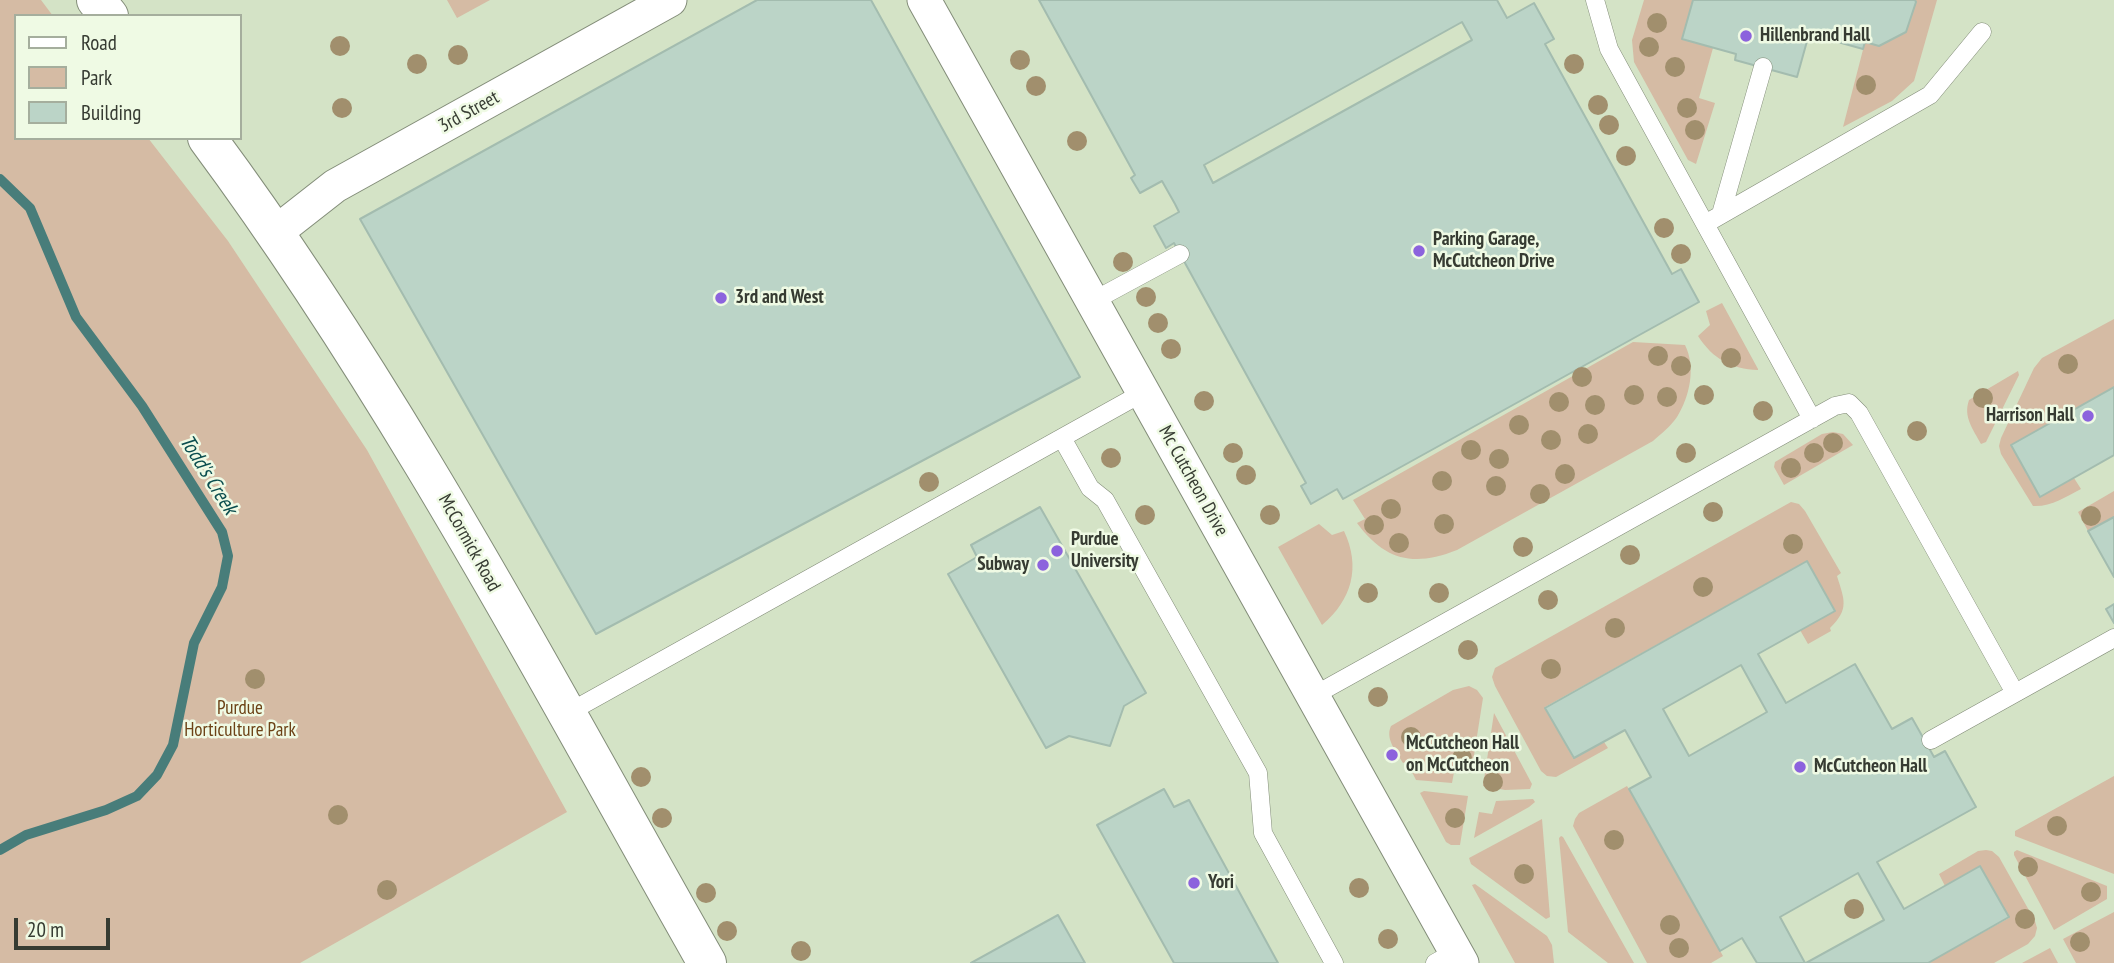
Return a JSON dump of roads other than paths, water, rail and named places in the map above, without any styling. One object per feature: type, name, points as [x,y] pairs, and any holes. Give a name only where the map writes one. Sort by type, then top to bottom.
[{"type":"street","points":[[96,0],[107,14]]},
{"type":"street","name":"3rd Street","points":[[275,233],[335,186],[670,0]]},
{"type":"street","name":"Mc Cutcheon Drive","points":[[924,0],[1313,696],[1451,959]]},
{"type":"street","name":"McCormick Road","points":[[208,140],[358,356],[425,465],[707,963]]},
{"type":"lane","points":[[1595,0],[1609,49],[1812,419]]},
{"type":"lane","points":[[1705,224],[1930,95],[1982,32]]},
{"type":"lane","points":[[1721,214],[1763,67]]},
{"type":"lane","points":[[1093,301],[1180,254]]},
{"type":"lane","points":[[566,714],[1144,392]]},
{"type":"lane","points":[[1313,696],[1812,419],[1849,403],[1858,413],[2015,692]]},
{"type":"lane","points":[[1062,438],[1090,488],[1105,500],[1258,774],[1262,833],[1334,963]]},
{"type":"lane","points":[[1931,740],[2114,638]]},
{"type":"waterway","name":"Todd's Creek","points":[[0,179],[30,208],[76,317],[142,406],[222,532],[228,556],[222,587],[194,643],[173,745],[157,775],[137,796],[106,810],[26,835],[0,850]]},
{"type":"place","name":"Hillenbrand Hall","points":[[1746,36]]},
{"type":"place","name":"Parking Garage, McCutcheon Drive","points":[[1419,251]]},
{"type":"place","name":"3rd and West","points":[[721,298]]},
{"type":"place","name":"Harrison Hall","points":[[2088,416]]},
{"type":"place","name":"Purdue University","points":[[1057,551]]},
{"type":"place","name":"Subway","points":[[1043,565]]},
{"type":"place","name":"McCutcheon Hall on McCutcheon","points":[[1392,755]]},
{"type":"place","name":"McCutcheon Hall","points":[[1800,767]]},
{"type":"place","name":"Yori","points":[[1194,883]]},
{"type":"park label","name":"Purdue Horticulture Park","points":[[240,720]]}]
